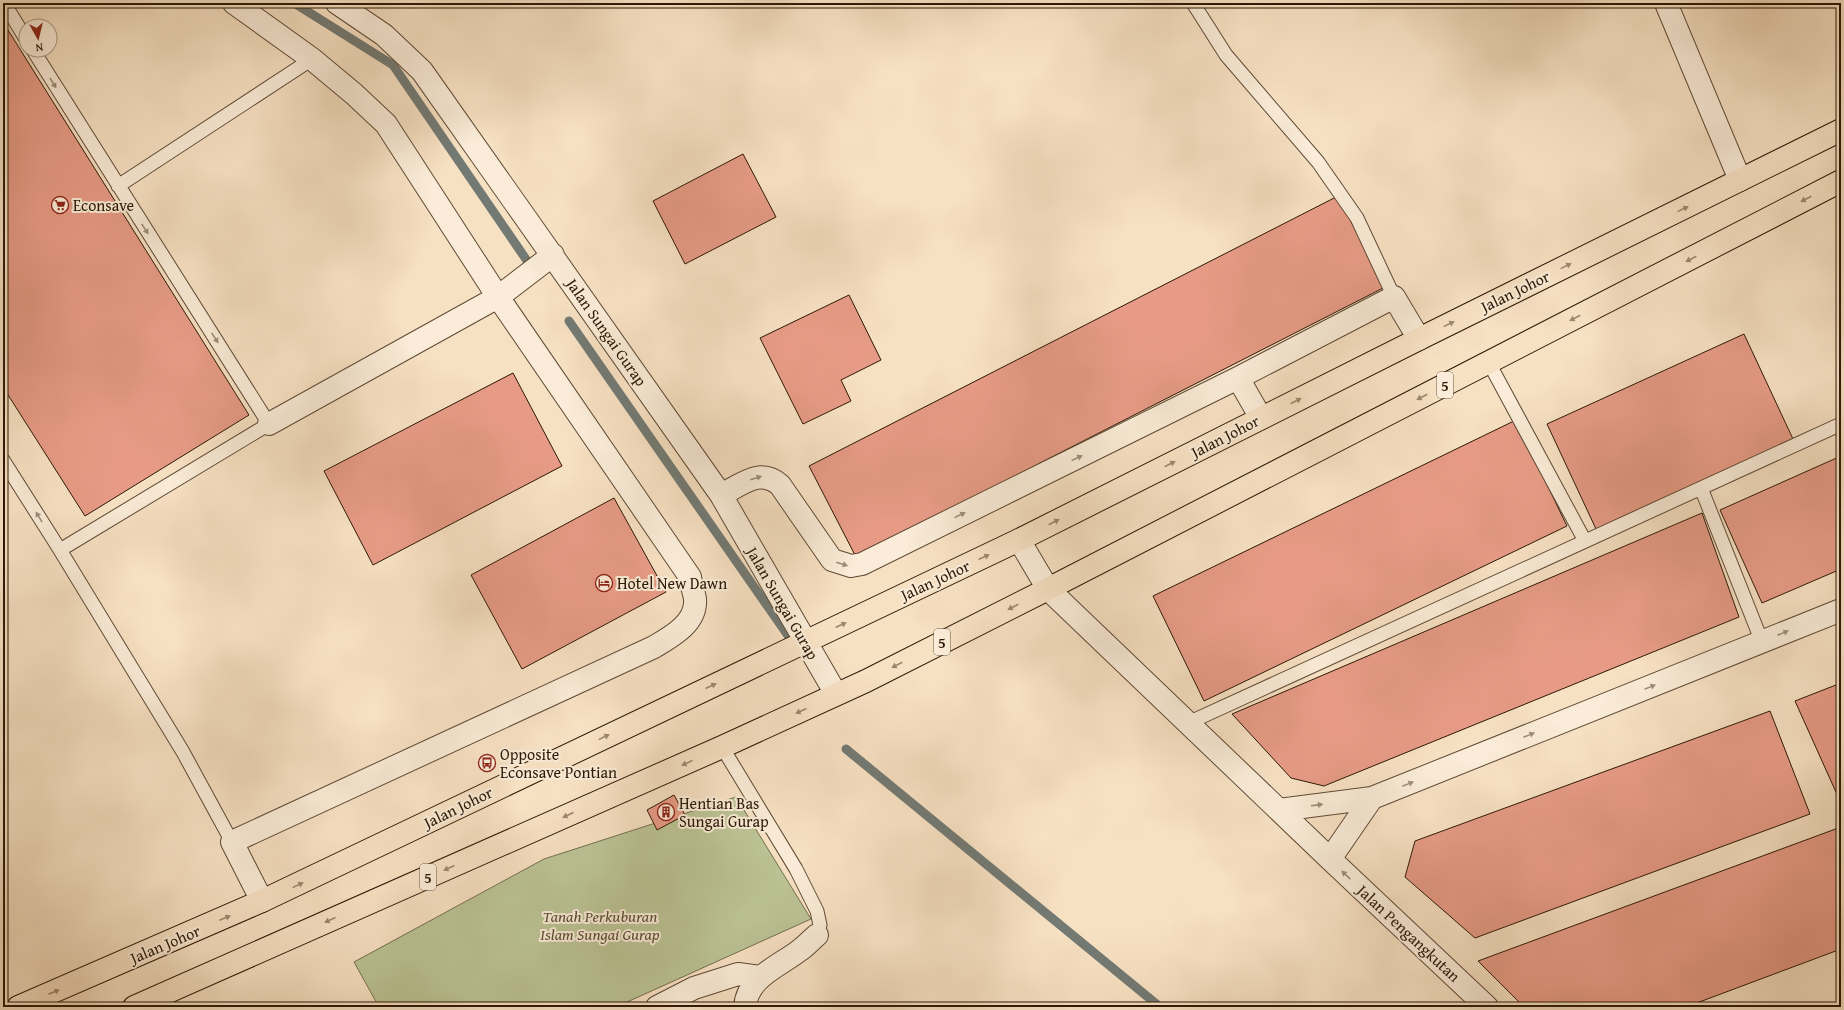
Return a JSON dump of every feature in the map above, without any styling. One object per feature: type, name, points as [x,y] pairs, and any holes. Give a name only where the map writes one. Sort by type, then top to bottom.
[{"type":"highway","name":"Jalan Johor","points":[[18,1007],[262,901],[1020,540],[1419,339],[1841,130]]},
{"type":"highway","name":"5","points":[[134,1007],[722,747],[836,694],[1048,589],[1841,181]]},
{"type":"street","points":[[234,3],[312,59],[354,94],[386,124],[498,297],[690,577],[695,600],[692,616],[676,634],[654,647],[232,842],[262,901]]},
{"type":"street","name":"Jalan Sungai Gurap","points":[[337,3],[384,35],[422,71],[721,495],[836,694]]},
{"type":"street","points":[[1666,3],[1740,180]]},
{"type":"street","points":[[269,424],[498,297],[553,255]]},
{"type":"street","points":[[721,495],[756,477],[764,476],[774,479],[780,485],[832,560],[851,566],[862,564],[1238,378],[1394,297],[1419,339]]},
{"type":"street","points":[[1238,378],[1261,418]]},
{"type":"street","name":"Jalan Pengangkutan","points":[[1020,540],[1048,589],[1487,1007]]},
{"type":"street","points":[[1279,810],[1372,798],[1841,610]]},
{"type":"street","points":[[1330,859],[1372,798]]},
{"type":"street","points":[[745,1007],[750,991],[760,977],[801,950],[817,935]]},
{"type":"street","points":[[657,1007],[694,988],[738,974],[760,977]]},
{"type":"lane","points":[[4,3],[18,26]]},
{"type":"lane","points":[[1193,3],[1226,55],[1318,162],[1357,218],[1394,297]]},
{"type":"lane","points":[[38,58],[269,424],[60,550]]},
{"type":"lane","points":[[118,186],[312,59]]},
{"type":"lane","points":[[1489,363],[1585,541]]},
{"type":"lane","points":[[1188,723],[1841,424]]},
{"type":"lane","points":[[3,460],[60,550],[183,752],[232,842]]},
{"type":"lane","points":[[1701,488],[1762,642]]},
{"type":"lane","points":[[722,747],[796,869],[818,911],[820,925],[817,935]]},
{"type":"green space","name":"Tanah Perkuburan Islam Sungai Gurap","points":[[736,797],[811,919],[616,1007],[379,1007],[354,962],[544,859]]},
{"type":"building","name":"Econsave","points":[[3,22],[18,46],[18,58],[26,58],[249,415],[85,516],[3,387]]},
{"type":"building","points":[[743,154],[776,217],[685,264],[653,201]]},
{"type":"building","points":[[1338,196],[1385,287],[856,557],[809,466]]},
{"type":"building","points":[[849,295],[881,360],[841,380],[851,401],[803,424],[760,338]]},
{"type":"building","points":[[1744,334],[1793,439],[1596,529],[1547,424]]},
{"type":"building","points":[[513,373],[562,466],[373,565],[324,471]]},
{"type":"building","points":[[1516,420],[1567,526],[1204,701],[1153,596]]},
{"type":"building","points":[[1841,456],[1841,569],[1762,603],[1720,510]]},
{"type":"building","points":[[614,498],[666,592],[522,669],[471,575]]},
{"type":"building","points":[[1702,513],[1739,617],[1324,786],[1291,778],[1232,714]]},
{"type":"building","points":[[1841,683],[1841,801],[1840,801],[1795,701]]},
{"type":"building","points":[[1770,711],[1810,814],[1475,938],[1405,877],[1415,841]]},
{"type":"building","name":"Hentian Bas Sungai Gurap","points":[[674,795],[685,815],[657,830],[647,810]]},
{"type":"building","points":[[1841,827],[1841,949],[1686,1007],[1524,1007],[1478,961]]},
{"type":"waterway","points":[[294,3],[393,65],[532,268]]},
{"type":"waterway","points":[[569,321],[789,637]]},
{"type":"waterway","points":[[846,749],[1160,1007]]},
{"type":"place","name":"Econsave","points":[[60,205]]},
{"type":"place","name":"Hotel New Dawn","points":[[604,583]]},
{"type":"place","name":"Opposite Econsave Pontian","points":[[487,763]]},
{"type":"place","name":"Hentian Bas Sungai Gurap","points":[[666,812]]}]
